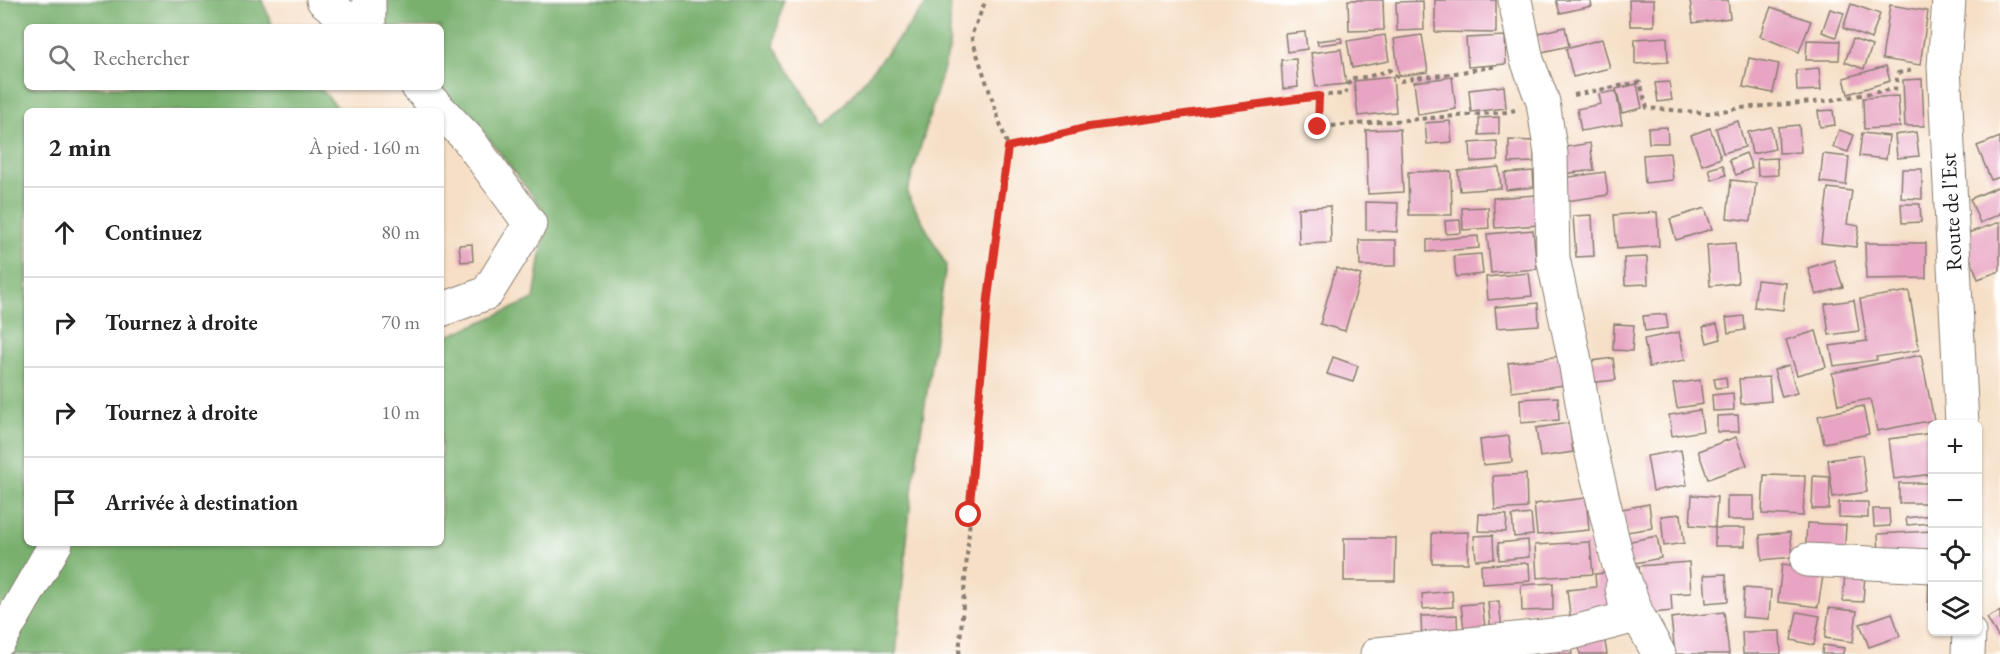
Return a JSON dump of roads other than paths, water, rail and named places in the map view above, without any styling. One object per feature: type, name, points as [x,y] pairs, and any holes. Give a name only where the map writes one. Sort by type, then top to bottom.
[{"type":"street","points":[[323,0],[353,24]]},
{"type":"street","points":[[369,0],[369,24]]},
{"type":"street","points":[[1377,654],[1571,633],[1628,618],[1618,562],[1580,400],[1575,361],[1553,258],[1551,154],[1543,102],[1527,60],[1515,0]]},
{"type":"street","name":"Route de l'Est","points":[[1949,0],[1944,66],[1962,420]]},
{"type":"street","points":[[421,90],[438,108]]},
{"type":"street","points":[[444,114],[468,139],[530,224],[487,292],[444,309]]},
{"type":"street","points":[[0,640],[54,546]]},
{"type":"street","points":[[1807,560],[1928,566]]},
{"type":"street","points":[[1618,562],[1637,614],[1659,654]]},
{"type":"street","points":[[1968,654],[1969,636]]}]
